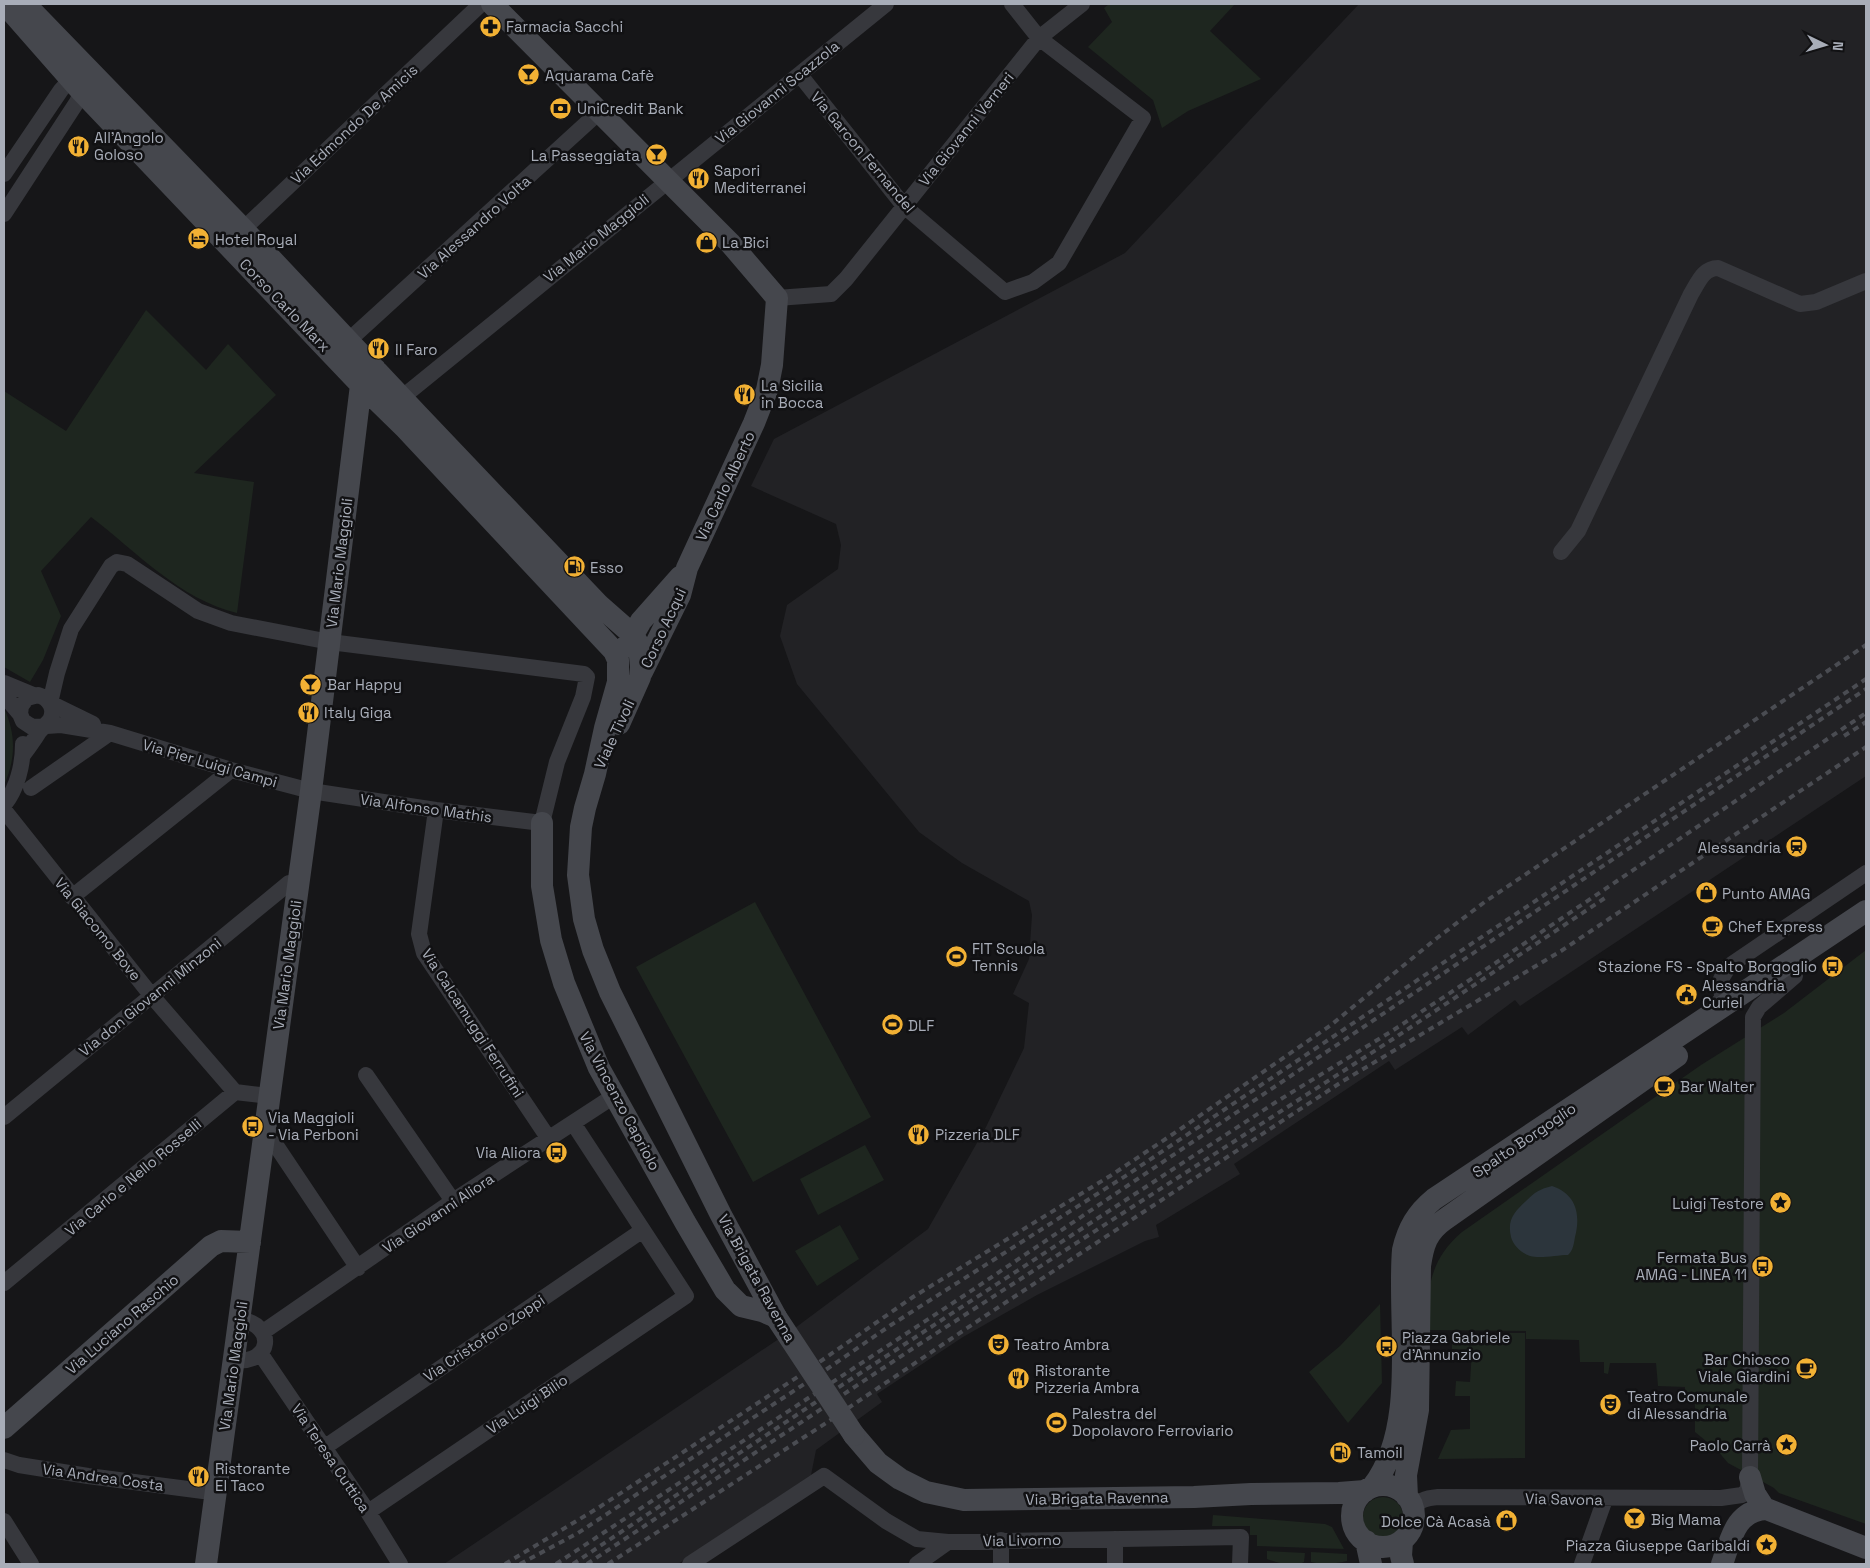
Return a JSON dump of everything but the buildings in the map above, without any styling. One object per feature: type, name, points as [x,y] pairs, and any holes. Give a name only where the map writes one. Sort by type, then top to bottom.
[{"type":"main road","name":"Corso Carlo Marx","points":[[7,4],[10,10],[76,86],[226,245],[368,377]]},
{"type":"main road","name":"Corso Carlo Marx","points":[[25,4],[91,70],[348,341],[368,377]]},
{"type":"main road","points":[[492,4],[730,243],[777,298]]},
{"type":"main road","name":"Via Carlo Alberto","points":[[687,568],[764,399],[772,365],[777,298]]},
{"type":"main road","name":"Viale Tivoli","points":[[368,377],[632,634]]},
{"type":"main road","name":"Via Mario Maggioli","points":[[206,1564],[330,642],[368,377]]},
{"type":"main road","name":"Viale Tivoli","points":[[394,404],[614,650],[618,660],[630,676],[595,774]]},
{"type":"main road","name":"Corso Acqui","points":[[630,676],[624,653],[632,634],[687,568]]},
{"type":"main road","name":"Corso Acqui","points":[[630,676],[680,595],[687,568]]},
{"type":"main road","name":"Corso Acqui","points":[[600,604],[614,614],[630,619],[641,617],[656,606]]},
{"type":"main road","name":"Via Brigata Ravenna","points":[[595,774],[585,808],[578,858],[581,905],[593,950],[610,992],[776,1318],[854,1435],[873,1457],[892,1474],[926,1492],[954,1498],[992,1500],[1194,1497],[1344,1493],[1369,1488]]},
{"type":"main road","name":"Via Vincenzo Capriolo","points":[[542,823],[542,886],[550,940],[555,959],[579,1021],[614,1096],[725,1290],[742,1306],[762,1311],[776,1318]]},
{"type":"main road","name":"Spalto Borgoglio","points":[[1369,1488],[1383,1472],[1398,1418],[1402,1378],[1403,1250],[1408,1231],[1418,1214],[1434,1199],[1866,911]]},
{"type":"main road","name":"Spalto Borgoglio","points":[[1410,1505],[1406,1476],[1418,1410],[1420,1266],[1424,1245],[1430,1232],[1444,1220],[1689,1048],[1866,928]]},
{"type":"main road","name":"Via Luciano Raschio","points":[[4,1428],[211,1246],[221,1242],[250,1242]]},
{"type":"main road","points":[[1750,1477],[1758,1500],[1766,1509],[1864,1546]]},
{"type":"main road","points":[[1360,1534],[1373,1545],[1387,1547],[1402,1541],[1410,1530],[1410,1505],[1397,1489],[1391,1487],[1369,1488],[1355,1503],[1353,1511],[1360,1534],[1371,1564]]},
{"type":"main road","name":"Via Brigata Ravenna","points":[[1194,1497],[1327,1508],[1343,1513],[1360,1534]]},
{"type":"main road","points":[[1722,1564],[1731,1540],[1743,1517],[1753,1511],[1766,1509]]},
{"type":"main road","points":[[1402,1541],[1403,1564]]},
{"type":"street","name":"Via Edmondo De Amicis","points":[[226,245],[482,4]]},
{"type":"street","name":"Via Giovanni Scazzola","points":[[667,180],[886,4]]},
{"type":"street","points":[[1012,4],[1039,38]]},
{"type":"street","name":"Via Giovanni Verneri","points":[[777,298],[831,294],[846,279],[1039,38],[1082,4]]},
{"type":"street","name":"Via Garcon Fernandel","points":[[800,75],[904,206],[1005,292],[1033,282],[1059,264],[1143,118],[1039,38]]},
{"type":"street","points":[[4,174],[61,90],[76,86],[91,70]]},
{"type":"street","points":[[4,214],[77,102],[76,86]]},
{"type":"street","name":"Via Alessandro Volta","points":[[348,341],[599,112]]},
{"type":"street","name":"Via Mario Maggioli","points":[[394,404],[667,180]]},
{"type":"street","points":[[1560,552],[1578,531],[1691,294],[1704,274],[1713,268],[1718,268],[1800,304],[1816,302],[1866,281]]},
{"type":"street","points":[[4,805],[16,783],[23,755],[20,706],[23,701],[40,698],[57,673],[71,628],[111,566],[117,562],[127,564],[198,611],[218,619],[330,642]]},
{"type":"street","name":"Via Vincenzo Capriolo","points":[[330,642],[586,674],[583,697],[557,762],[542,823]]},
{"type":"street","name":"Via Pier Luigi Campi","points":[[4,683],[40,698],[110,733]]},
{"type":"street","points":[[4,695],[21,718],[32,727],[44,726]]},
{"type":"street","points":[[23,755],[51,717],[52,710],[40,698]]},
{"type":"street","name":"Via Pier Luigi Campi","points":[[44,726],[66,725],[110,733],[230,770],[311,791]]},
{"type":"street","points":[[31,788],[110,733]]},
{"type":"street","points":[[72,897],[230,770]]},
{"type":"street","name":"Via Alfonso Mathis","points":[[311,791],[436,810],[542,823]]},
{"type":"street","name":"Via Giacomo Bove","points":[[4,810],[151,996],[235,1092]]},
{"type":"street","name":"Via Calcamuggi Ferrufini","points":[[436,810],[419,934],[424,953],[549,1139]]},
{"type":"street","points":[[1712,1014],[1722,997],[1721,979],[1730,966],[1860,872]]},
{"type":"street","name":"Via don Giovanni Minzoni","points":[[4,1117],[289,883],[298,885]]},
{"type":"street","points":[[1750,1477],[1753,1017],[1759,1007],[1795,976]]},
{"type":"street","points":[[366,1074],[453,1201]]},
{"type":"street","points":[[235,1092],[269,1096]]},
{"type":"street","name":"Via Carlo e Nello Rosselli","points":[[4,1284],[235,1092]]},
{"type":"street","name":"Via Giovanni Aliora","points":[[263,1332],[453,1201],[614,1096]]},
{"type":"street","points":[[573,1123],[643,1230]]},
{"type":"street","points":[[263,1142],[275,1144],[358,1268]]},
{"type":"street","name":"Via Luigi Bilio","points":[[368,1512],[686,1296],[643,1230]]},
{"type":"street","name":"Via Cristoforo Zoppi","points":[[325,1447],[643,1230]]},
{"type":"street","points":[[234,1360],[252,1360],[260,1353],[264,1344],[263,1332],[254,1322],[239,1319]]},
{"type":"street","name":"Via Teresa Cuttica","points":[[260,1353],[325,1447],[400,1564]]},
{"type":"street","name":"Via Andrea Costa","points":[[4,1460],[27,1466],[88,1476],[203,1491],[212,1486],[221,1455]]},
{"type":"street","name":"Via Livorno","points":[[690,1564],[824,1476],[886,1521],[917,1539],[948,1542],[1241,1538],[1240,1564]]},
{"type":"street","name":"Via Savona","points":[[1410,1505],[1416,1505],[1438,1497],[1721,1498],[1745,1494],[1749,1486],[1750,1477]]},
{"type":"street","points":[[1721,1498],[1732,1502],[1736,1510],[1736,1520],[1731,1540]]},
{"type":"street","points":[[1582,1564],[1605,1499]]},
{"type":"street","points":[[4,1521],[31,1564]]},
{"type":"street","points":[[1001,1540],[1001,1564]]},
{"type":"street","points":[[1115,1540],[1115,1564]]},
{"type":"street","points":[[917,1564],[948,1542]]},
{"type":"shaded area","points":[[1109,4],[1235,4],[1210,31],[1261,79],[1188,111],[1162,128],[1153,100],[1088,47],[1112,22],[1104,8]]},
{"type":"shaded area","points":[[1359,4],[1866,4],[1866,776],[1520,1006],[1515,1000],[1468,1035],[1462,1027],[1395,1070],[1389,1061],[1234,1164],[1240,1174],[1156,1225],[1159,1237],[1145,1241],[1037,1295],[963,1337],[886,1388],[877,1394],[882,1402],[816,1450],[811,1475],[678,1564],[444,1564],[795,1328],[928,1229],[986,1127],[1024,1048],[1029,1003],[1013,994],[1029,959],[1032,915],[1029,901],[962,863],[919,832],[797,684],[780,636],[787,605],[838,569],[841,545],[836,524],[751,486],[774,439],[1125,253]]},
{"type":"shaded area","points":[[146,310],[206,370],[228,344],[276,395],[194,473],[254,482],[237,613],[196,597],[177,585],[91,517],[41,571],[61,616],[43,660],[30,682],[4,667],[4,391],[66,431]]},
{"type":"shaded area","points":[[4,708],[11,727],[13,746],[11,766],[4,785]]},
{"type":"shaded area","points":[[755,902],[871,1117],[753,1182],[636,967]]},
{"type":"shaded area","points":[[1866,950],[1866,1524],[1779,1493],[1774,1488],[1728,1463],[1717,1450],[1695,1432],[1695,1396],[1685,1396],[1685,1387],[1658,1386],[1656,1363],[1610,1363],[1608,1374],[1604,1373],[1604,1362],[1580,1362],[1579,1340],[1526,1339],[1526,1331],[1425,1330],[1427,1301],[1432,1276],[1443,1253],[1462,1232],[1701,1065],[1784,1013]]},
{"type":"shaded area","points":[[865,1145],[884,1180],[818,1215],[800,1179]]},
{"type":"shaded area","points":[[1552,1186],[1567,1194],[1575,1206],[1577,1229],[1573,1247],[1568,1255],[1534,1257],[1527,1255],[1516,1246],[1511,1237],[1510,1226],[1512,1217],[1532,1195]]},
{"type":"shaded area","points":[[840,1225],[859,1259],[817,1286],[795,1251]]},
{"type":"shaded area","points":[[1380,1304],[1382,1383],[1348,1423],[1309,1372],[1340,1346]]},
{"type":"shaded area","points":[[1452,1333],[1525,1333],[1525,1458],[1438,1459],[1451,1430],[1470,1429],[1470,1396],[1455,1396],[1456,1381],[1470,1382],[1472,1350],[1452,1349]]},
{"type":"shaded area","points":[[1383,1497],[1397,1503],[1403,1517],[1397,1531],[1383,1537],[1369,1531],[1363,1517],[1369,1503]]},
{"type":"shaded area","points":[[1213,1515],[1325,1524],[1332,1527],[1344,1549],[1257,1546],[1257,1535],[1250,1535],[1250,1526],[1212,1526]]},
{"type":"shaded area","points":[[1267,1551],[1305,1553],[1304,1562],[1290,1565],[1276,1562],[1267,1559]]},
{"type":"shaded area","points":[[1311,1552],[1347,1554],[1347,1561],[1329,1564],[1311,1562]]},
{"type":"railway","points":[[505,1564],[598,1508],[808,1370],[913,1297],[1110,1176],[1182,1128],[1331,1025],[1437,938],[1486,901],[1866,645]]},
{"type":"railway","points":[[520,1564],[578,1533],[891,1325],[1127,1175],[1866,679]]},
{"type":"railway","points":[[556,1564],[968,1293],[1866,689]]},
{"type":"railway","points":[[573,1564],[813,1404],[1276,1102],[1392,1031],[1491,966],[1866,713]]},
{"type":"railway","points":[[1844,736],[1866,722]]},
{"type":"railway","points":[[608,1564],[826,1423],[985,1316],[1343,1081],[1561,951],[1866,747]]},
{"type":"railway","points":[[587,1564],[915,1347],[1393,1039],[1608,896]]},
{"type":"place","name":"Farmacia Sacchi","points":[[490,26]]},
{"type":"place","name":"Aquarama Cafè","points":[[529,75]]},
{"type":"place","name":"UniCredit Bank","points":[[561,108]]},
{"type":"place","name":"All'Angolo Goloso","points":[[78,146]]},
{"type":"place","name":"La Passeggiata","points":[[656,155]]},
{"type":"place","name":"Sapori Mediterranei","points":[[698,179]]},
{"type":"place","name":"Hotel Royal","points":[[199,239]]},
{"type":"place","name":"La Bici","points":[[706,242]]},
{"type":"place","name":"Il Faro","points":[[379,349]]},
{"type":"place","name":"La Sicilia in Bocca","points":[[745,394]]},
{"type":"place","name":"Esso","points":[[574,567]]},
{"type":"place","name":"Bar Happy","points":[[311,684]]},
{"type":"place","name":"Italy Giga","points":[[308,712]]},
{"type":"place","name":"Alessandria","points":[[1797,847]]},
{"type":"place","name":"Punto AMAG","points":[[1706,893]]},
{"type":"place","name":"Chef Express","points":[[1712,926]]},
{"type":"place","name":"FIT Scuola Tennis","points":[[956,957]]},
{"type":"place","name":"Stazione FS - Spalto Borgoglio","points":[[1833,966]]},
{"type":"place","name":"Alessandria Curiel","points":[[1686,994]]},
{"type":"place","name":"DLF","points":[[892,1025]]},
{"type":"place","name":"Bar Walter","points":[[1664,1086]]},
{"type":"place","name":"Via Maggioli - Via Perboni","points":[[252,1126]]},
{"type":"place","name":"Pizzeria DLF","points":[[919,1134]]},
{"type":"place","name":"Via Aliora","points":[[557,1152]]},
{"type":"place","name":"Luigi Testore","points":[[1780,1203]]},
{"type":"place","name":"Fermata Bus AMAG - LINEA 11","points":[[1763,1266]]},
{"type":"place","name":"Teatro Ambra","points":[[998,1344]]},
{"type":"place","name":"Piazza Gabriele d'Annunzio","points":[[1386,1346]]},
{"type":"place","name":"Bar Chiosco Viale Giardini","points":[[1806,1368]]},
{"type":"place","name":"Ristorante Pizzeria Ambra","points":[[1019,1379]]},
{"type":"place","name":"Teatro Comunale di Alessandria","points":[[1611,1405]]},
{"type":"place","name":"Palestra del Dopolavoro Ferroviario","points":[[1056,1422]]},
{"type":"place","name":"Paolo Carrà","points":[[1787,1445]]},
{"type":"place","name":"Tamoil","points":[[1341,1452]]},
{"type":"place","name":"Ristorante El Taco","points":[[199,1477]]},
{"type":"place","name":"Big Mama","points":[[1635,1519]]},
{"type":"place","name":"Dolce Cà Acasà","points":[[1507,1521]]},
{"type":"place","name":"Piazza Giuseppe Garibaldi","points":[[1766,1545]]}]
